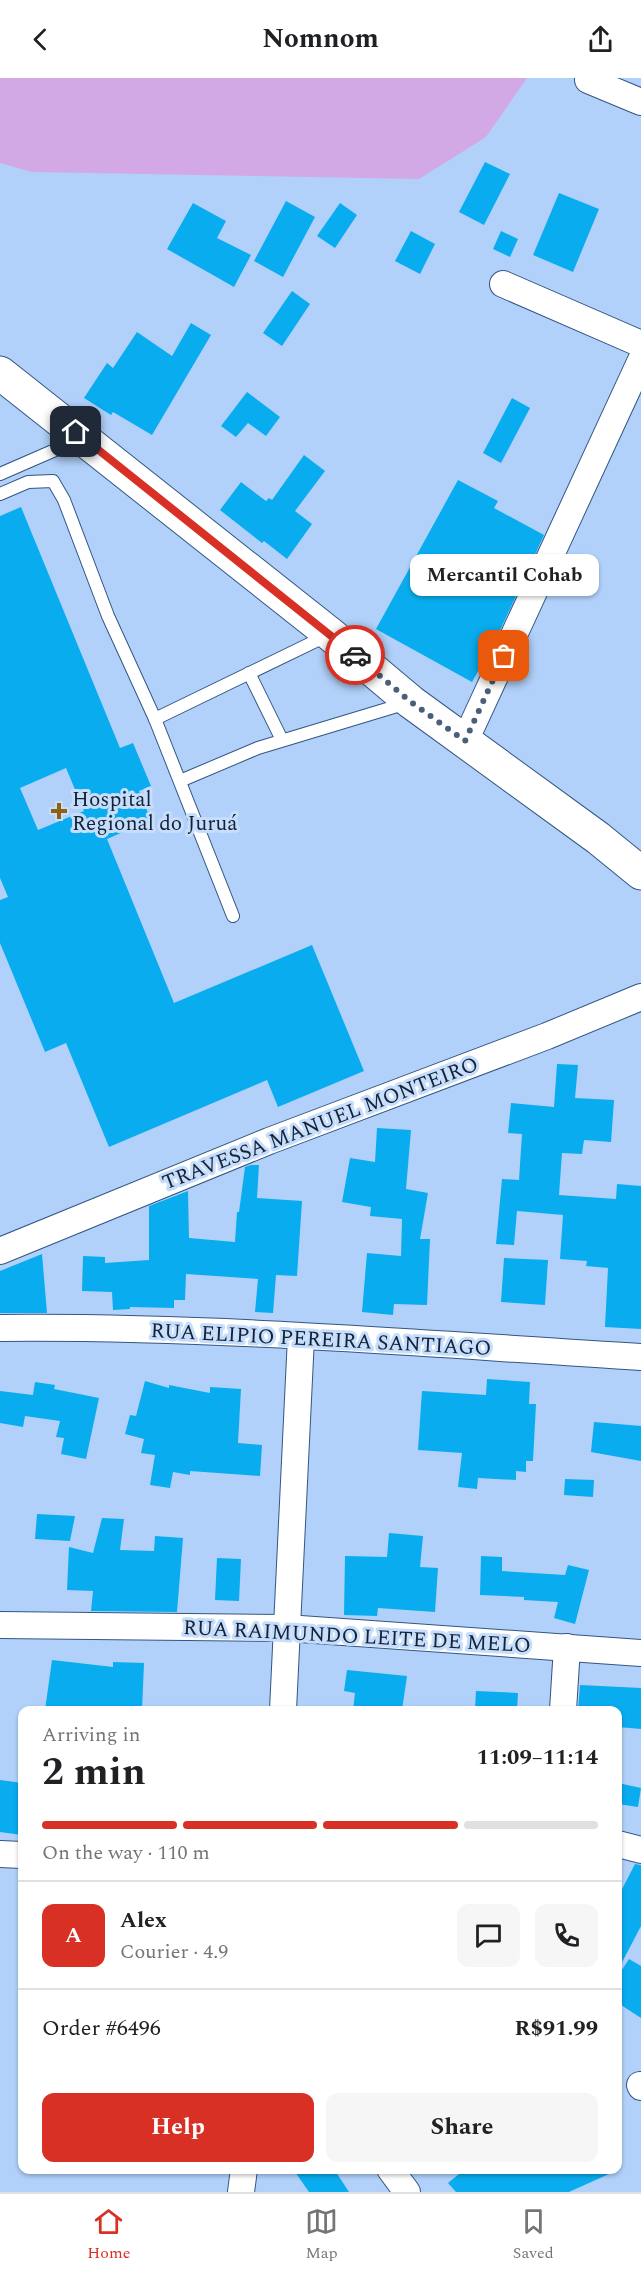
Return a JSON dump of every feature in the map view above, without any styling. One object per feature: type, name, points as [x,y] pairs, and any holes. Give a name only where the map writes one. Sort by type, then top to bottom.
[{"type":"main road","points":[[0,373],[330,634],[411,702],[598,838],[641,873]]},
{"type":"street","points":[[588,80],[641,102]]},
{"type":"street","points":[[503,284],[641,344]]},
{"type":"street","points":[[465,741],[641,360]]},
{"type":"street","name":"TRAVESSA MANUEL MONTEIRO","points":[[0,1251],[269,1141],[547,1036],[641,997]]},
{"type":"street","name":"RUA ELIPIO PEREIRA SANTIAGO","points":[[0,1328],[81,1327],[301,1337],[641,1358]]},
{"type":"street","points":[[283,1706],[301,1337]]},
{"type":"street","name":"RUA RAIMUNDO LEITE DE MELO","points":[[0,1625],[286,1628],[641,1653]]},
{"type":"street","points":[[563,1706],[567,1647]]},
{"type":"street","points":[[622,1845],[641,1850]]},
{"type":"street","points":[[0,1854],[18,1855]]},
{"type":"street","points":[[241,2192],[243,2174]]},
{"type":"street","points":[[394,2174],[407,2192]]},
{"type":"lane","points":[[0,474],[62,447],[94,447]]},
{"type":"lane","points":[[0,494],[28,482],[53,481],[64,500],[108,616],[155,719],[233,916]]},
{"type":"lane","points":[[155,719],[330,634]]},
{"type":"lane","points":[[249,673],[282,740]]},
{"type":"lane","points":[[180,781],[282,740],[411,702]]},
{"type":"shaded area","points":[[0,78],[527,78],[486,137],[419,179],[32,172],[0,163]]},
{"type":"building","points":[[485,162],[510,174],[484,225],[459,212]]},
{"type":"building","points":[[559,193],[599,209],[573,272],[533,255]]},
{"type":"building","points":[[286,201],[315,217],[283,277],[254,261]]},
{"type":"building","points":[[193,203],[226,221],[217,238],[251,255],[234,287],[167,249]]},
{"type":"building","points":[[340,203],[357,215],[335,248],[317,236]]},
{"type":"building","points":[[411,231],[435,244],[420,274],[395,261]]},
{"type":"building","points":[[501,231],[518,239],[510,257],[493,249]]},
{"type":"building","points":[[292,291],[310,304],[282,346],[263,333]]},
{"type":"building","points":[[191,323],[211,335],[152,435],[113,412],[111,415],[84,398],[107,363],[113,368],[137,332],[172,356]]},
{"type":"building","points":[[247,392],[280,417],[266,436],[248,423],[236,437],[221,426]]},
{"type":"building","points":[[512,398],[530,408],[501,463],[483,453]]},
{"type":"building","points":[[304,455],[325,471],[295,511],[312,524],[287,559],[264,541],[262,543],[220,510],[241,482],[266,501],[269,498],[272,500]]},
{"type":"building","points":[[458,480],[498,501],[494,508],[544,535],[497,637],[472,682],[376,629]]},
{"type":"building","points":[[21,507],[120,748],[133,743],[151,786],[139,791],[151,820],[107,839],[174,1003],[312,945],[364,1071],[278,1107],[267,1080],[109,1147],[66,1043],[45,1052],[0,943],[0,900],[8,897],[0,878],[0,516]],"holes":[[[66,768],[84,811],[38,830],[20,788]]]},
{"type":"building","points":[[557,1064],[578,1065],[575,1098],[614,1100],[611,1142],[584,1140],[582,1154],[562,1153],[559,1195],[616,1199],[617,1184],[641,1186],[641,1329],[605,1327],[608,1268],[586,1266],[587,1261],[560,1259],[563,1215],[517,1211],[514,1245],[496,1244],[502,1179],[519,1180],[522,1134],[508,1133],[511,1103],[554,1107]]},
{"type":"building","points":[[377,1128],[411,1130],[406,1189],[428,1193],[420,1239],[430,1239],[427,1305],[394,1304],[393,1315],[362,1312],[367,1253],[401,1256],[402,1219],[370,1216],[371,1207],[342,1202],[350,1158],[375,1162]]},
{"type":"building","points":[[259,1165],[257,1198],[302,1201],[297,1276],[276,1275],[273,1313],[255,1312],[258,1279],[186,1274],[185,1300],[174,1300],[174,1308],[130,1307],[130,1309],[113,1310],[112,1292],[82,1291],[83,1256],[105,1257],[105,1263],[149,1260],[149,1206],[188,1191],[189,1238],[235,1242],[237,1212],[239,1212],[245,1167]]},
{"type":"building","points":[[42,1254],[47,1313],[0,1313],[0,1271]]},
{"type":"building","points":[[504,1258],[548,1260],[545,1305],[501,1302]]},
{"type":"building","points":[[487,1379],[530,1382],[529,1404],[536,1404],[533,1461],[526,1461],[526,1472],[516,1471],[516,1480],[478,1478],[477,1489],[458,1487],[462,1453],[418,1450],[422,1391],[486,1395]]},
{"type":"building","points":[[145,1381],[169,1388],[169,1385],[210,1393],[210,1387],[241,1389],[238,1443],[262,1445],[260,1476],[190,1471],[190,1475],[173,1472],[170,1488],[150,1485],[155,1455],[141,1453],[144,1439],[125,1434],[130,1415],[136,1416]]},
{"type":"building","points":[[35,1382],[55,1385],[54,1389],[99,1398],[86,1459],[61,1454],[64,1438],[56,1437],[60,1421],[25,1416],[23,1427],[0,1423],[0,1391],[33,1395]]},
{"type":"building","points":[[594,1422],[641,1426],[641,1461],[591,1452]]},
{"type":"building","points":[[565,1479],[594,1480],[593,1497],[564,1495]]},
{"type":"building","points":[[37,1514],[75,1516],[70,1541],[35,1539]]},
{"type":"building","points":[[102,1518],[124,1519],[120,1550],[154,1551],[155,1536],[183,1538],[177,1612],[91,1611],[93,1591],[67,1590],[69,1547],[93,1553]]},
{"type":"building","points":[[389,1533],[423,1536],[420,1567],[438,1568],[435,1612],[378,1608],[377,1616],[344,1615],[345,1556],[387,1557]]},
{"type":"building","points":[[481,1556],[502,1557],[502,1571],[565,1575],[568,1565],[589,1570],[575,1624],[554,1618],[558,1602],[524,1600],[524,1597],[480,1595]]},
{"type":"building","points":[[217,1558],[241,1559],[239,1601],[215,1600]]},
{"type":"building","points":[[52,1660],[113,1667],[113,1662],[144,1663],[142,1706],[46,1706]]},
{"type":"building","points":[[347,1670],[407,1676],[403,1706],[353,1706],[355,1693],[344,1691]]},
{"type":"building","points":[[580,1685],[641,1688],[641,1729],[622,1727],[622,1706],[578,1706]]},
{"type":"building","points":[[476,1691],[518,1693],[517,1706],[475,1706]]},
{"type":"building","points":[[0,1780],[18,1782],[18,1834],[0,1832]]},
{"type":"building","points":[[622,1784],[641,1788],[638,1807],[622,1805]]},
{"type":"building","points":[[635,1864],[641,1865],[641,1926],[622,1962],[622,1889]]},
{"type":"building","points":[[629,1959],[641,1966],[641,2018],[622,2006],[622,1970]]},
{"type":"building","points":[[296,2174],[337,2174],[349,2192],[309,2192]]},
{"type":"building","points":[[459,2174],[609,2174],[569,2192],[456,2192],[448,2183]]},
{"type":"way so far","points":[[355,655],[411,702],[465,741],[504,656]]},
{"type":"place","name":"Mercantil Cohab","points":[[504,656]]},
{"type":"place","name":"Hospital Regional do Juruá","points":[[59,811]]},
{"type":"route","points":[[76,432],[355,655]]}]
